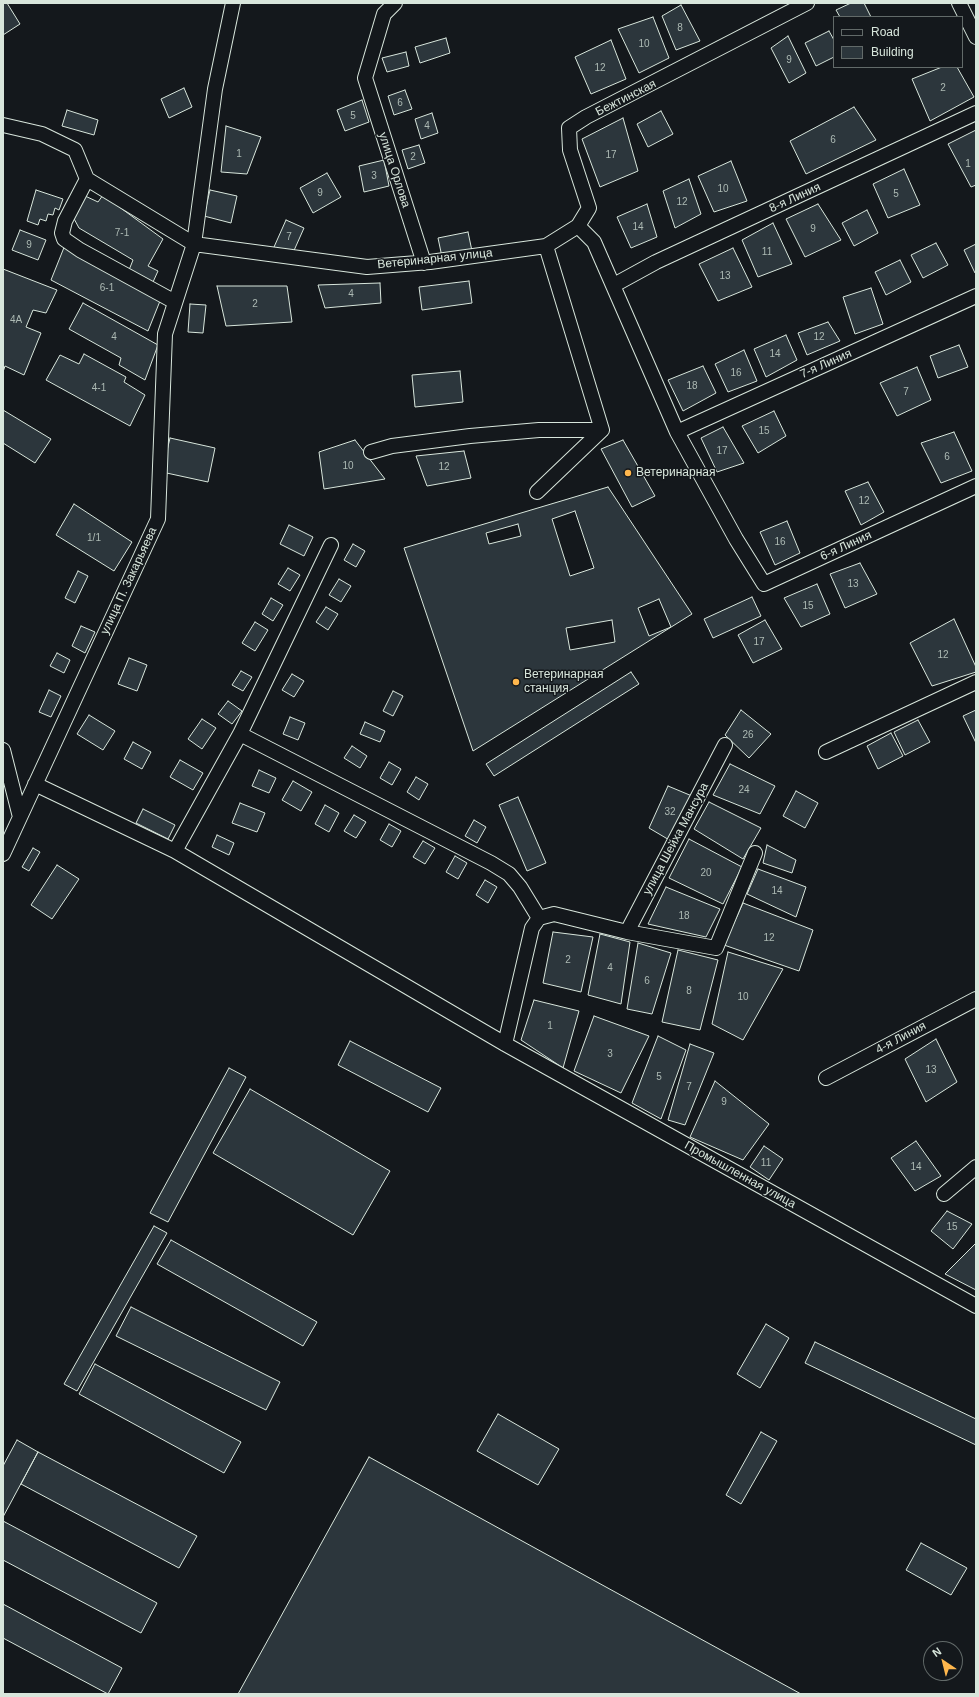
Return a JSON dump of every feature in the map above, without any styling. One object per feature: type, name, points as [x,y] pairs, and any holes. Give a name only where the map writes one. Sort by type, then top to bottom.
[{"type":"street","points":[[3,125],[42,134],[75,150],[87,179],[194,244],[215,89],[233,3]]},
{"type":"street","name":"улица Орлова","points":[[395,3],[384,14],[365,78],[424,263]]},
{"type":"street","name":"Бежтинская","points":[[546,246],[578,226],[588,208],[570,150],[569,128],[807,3]]},
{"type":"street","points":[[959,3],[976,37]]},
{"type":"street","name":"8-я Линия","points":[[614,285],[656,262],[976,113]]},
{"type":"street","points":[[87,179],[65,221],[62,233],[64,239],[80,250],[175,302]]},
{"type":"street","points":[[578,226],[594,242],[677,432]]},
{"type":"street","name":"Ветеринарная улица","points":[[194,244],[366,266],[424,263],[546,246]]},
{"type":"street","name":"улица П. Закарьяева","points":[[3,854],[158,519],[165,334],[194,244]]},
{"type":"street","points":[[546,246],[602,430]]},
{"type":"street","name":"7-я Линия","points":[[677,432],[976,296]]},
{"type":"street","points":[[371,452],[392,446],[470,436],[539,430],[602,430]]},
{"type":"street","points":[[537,492],[602,430]]},
{"type":"street","name":"6-я Линия","points":[[677,432],[736,539],[764,584],[976,486]]},
{"type":"street","points":[[175,851],[240,734],[330,545]]},
{"type":"street","points":[[826,752],[976,682]]},
{"type":"street","points":[[240,734],[491,863],[509,874],[520,887],[539,918]]},
{"type":"street","name":"улица Шейха Мансура","points":[[627,932],[725,745]]},
{"type":"street","points":[[3,750],[20,817]]},
{"type":"street","name":"Промышленная улица","points":[[35,784],[175,851],[505,1044],[976,1306]]},
{"type":"street","points":[[505,1044],[532,928],[539,918],[554,914],[627,932],[716,948],[755,853]]},
{"type":"street","name":"4-я Линия","points":[[826,1078],[976,999]]},
{"type":"street","points":[[944,1194],[976,1167]]},
{"type":"building","points":[[3,3],[7,3],[20,24],[3,35]]},
{"type":"building","points":[[851,3],[864,3],[870,16],[839,16],[836,10]]},
{"type":"building","points":[[681,5],[700,41],[676,50],[662,16]]},
{"type":"building","points":[[653,17],[669,58],[639,73],[618,29]]},
{"type":"building","points":[[829,31],[833,38],[833,58],[816,66],[805,43]]},
{"type":"building","points":[[788,36],[806,73],[789,83],[771,48]]},
{"type":"building","points":[[446,38],[450,53],[420,63],[415,47]]},
{"type":"building","points":[[611,40],[626,79],[591,94],[575,57]]},
{"type":"building","points":[[406,52],[409,66],[387,72],[382,58]]},
{"type":"building","points":[[940,68],[958,68],[974,97],[930,121],[912,79]]},
{"type":"building","points":[[184,88],[192,107],[169,118],[161,99]]},
{"type":"building","points":[[405,90],[412,109],[394,115],[388,96]]},
{"type":"building","points":[[362,100],[369,122],[345,131],[337,110]]},
{"type":"building","points":[[854,107],[876,140],[806,174],[790,141]]},
{"type":"building","points":[[67,110],[98,120],[94,135],[62,126]]},
{"type":"building","points":[[661,111],[673,134],[648,147],[637,124]]},
{"type":"building","points":[[432,113],[438,133],[421,139],[415,119]]},
{"type":"building","points":[[623,118],[638,171],[600,187],[582,139]]},
{"type":"building","points":[[226,126],[261,137],[247,174],[221,172]]},
{"type":"building","points":[[976,130],[976,185],[971,187],[948,144]]},
{"type":"building","points":[[419,145],[425,163],[408,169],[402,150]]},
{"type":"building","points":[[384,160],[389,186],[364,192],[359,166]]},
{"type":"building","points":[[731,161],[747,201],[714,212],[698,176]]},
{"type":"building","points":[[904,169],[920,205],[888,218],[873,184]]},
{"type":"building","points":[[327,173],[341,197],[313,213],[300,188]]},
{"type":"building","points":[[689,179],[701,214],[675,228],[663,191]]},
{"type":"building","points":[[36,190],[63,199],[59,210],[55,208],[53,215],[48,214],[46,221],[40,219],[38,225],[27,221]]},
{"type":"building","points":[[210,190],[237,196],[231,223],[204,216]]},
{"type":"building","points":[[83,195],[98,202],[103,195],[163,239],[148,266],[158,271],[153,282],[129,270],[133,260],[79,228],[72,215]]},
{"type":"building","points":[[647,204],[657,237],[631,248],[617,217]]},
{"type":"building","points":[[818,204],[841,240],[805,257],[786,219]]},
{"type":"building","points":[[867,210],[878,233],[854,246],[842,223]]},
{"type":"building","points":[[286,220],[304,228],[292,255],[274,247]]},
{"type":"building","points":[[773,223],[792,264],[758,277],[742,240]]},
{"type":"building","points":[[20,230],[46,240],[38,260],[12,250]]},
{"type":"building","points":[[468,232],[472,251],[442,257],[438,238]]},
{"type":"building","points":[[936,243],[948,265],[923,278],[911,255]]},
{"type":"building","points":[[976,244],[976,272],[975,273],[964,250]]},
{"type":"building","points":[[65,245],[162,296],[148,331],[51,280]]},
{"type":"building","points":[[733,248],[752,287],[718,301],[699,264]]},
{"type":"building","points":[[900,260],[911,282],[886,295],[875,272]]},
{"type":"building","points":[[3,269],[57,290],[46,313],[33,310],[26,327],[41,333],[24,375],[5,366],[3,372]]},
{"type":"building","points":[[469,281],[472,303],[422,310],[419,287]]},
{"type":"building","points":[[380,283],[381,303],[325,308],[318,285]]},
{"type":"building","points":[[217,286],[287,286],[292,322],[226,326]]},
{"type":"building","points":[[871,288],[883,324],[855,334],[843,297]]},
{"type":"building","points":[[83,303],[158,345],[145,380],[119,365],[121,358],[69,329]]},
{"type":"building","points":[[190,304],[206,305],[203,333],[188,332]]},
{"type":"building","points":[[828,322],[840,341],[807,355],[798,333]]},
{"type":"building","points":[[786,335],[797,360],[766,377],[754,349]]},
{"type":"building","points":[[959,345],[968,367],[938,378],[930,356]]},
{"type":"building","points":[[744,350],[757,381],[728,392],[715,364]]},
{"type":"building","points":[[84,354],[126,377],[124,382],[145,395],[130,426],[46,380],[60,355],[79,364]]},
{"type":"building","points":[[703,366],[716,393],[683,411],[668,380]]},
{"type":"building","points":[[917,367],[931,400],[897,416],[880,383]]},
{"type":"building","points":[[460,371],[463,402],[415,407],[412,375]]},
{"type":"building","points":[[3,410],[51,439],[35,463],[3,443]]},
{"type":"building","points":[[774,411],[786,436],[758,453],[742,426]]},
{"type":"building","points":[[723,427],[744,463],[717,472],[701,438]]},
{"type":"building","points":[[954,432],[972,471],[941,483],[921,443]]},
{"type":"building","points":[[170,438],[215,448],[208,482],[162,472]]},
{"type":"building","points":[[355,440],[385,479],[324,489],[319,452]]},
{"type":"building","name":"Ветеринарная","points":[[623,440],[655,496],[632,507],[601,449]]},
{"type":"building","points":[[464,451],[471,478],[427,486],[416,456]]},
{"type":"building","points":[[868,482],[884,512],[861,525],[845,491]]},
{"type":"building","name":"Ветеринарная станция","points":[[608,487],[692,614],[473,751],[404,548]]},
{"type":"building","points":[[74,504],[132,542],[114,571],[56,535]]},
{"type":"building","points":[[575,511],[594,568],[570,576],[552,519]]},
{"type":"building","points":[[787,521],[800,553],[775,565],[760,532]]},
{"type":"building","points":[[518,524],[521,536],[489,544],[486,533]]},
{"type":"building","points":[[289,525],[313,537],[304,556],[280,544]]},
{"type":"building","points":[[353,544],[365,551],[356,567],[344,560]]},
{"type":"building","points":[[860,563],[877,594],[845,608],[830,574]]},
{"type":"building","points":[[288,568],[300,575],[290,591],[278,584]]},
{"type":"building","points":[[78,571],[88,576],[75,603],[65,598]]},
{"type":"building","points":[[339,579],[351,586],[341,602],[329,595]]},
{"type":"building","points":[[817,584],[830,614],[801,627],[784,598]]},
{"type":"building","points":[[752,597],[761,616],[713,638],[704,619]]},
{"type":"building","points":[[271,598],[283,605],[273,621],[262,614]]},
{"type":"building","points":[[659,599],[671,627],[649,636],[638,608]]},
{"type":"building","points":[[326,607],[338,614],[328,630],[316,622]]},
{"type":"building","points":[[954,619],[976,667],[976,672],[932,686],[910,643]]},
{"type":"building","points":[[612,620],[615,642],[570,650],[566,628]]},
{"type":"building","points":[[765,620],[782,649],[753,663],[738,635]]},
{"type":"building","points":[[255,622],[268,630],[255,651],[242,643]]},
{"type":"building","points":[[81,626],[95,632],[85,653],[72,646]]},
{"type":"building","points":[[57,653],[70,660],[64,673],[50,666]]},
{"type":"building","points":[[129,658],[147,665],[137,691],[118,684]]},
{"type":"building","points":[[241,671],[252,677],[243,691],[232,685]]},
{"type":"building","points":[[631,672],[639,684],[494,776],[486,764]]},
{"type":"building","points":[[292,674],[304,681],[294,697],[282,690]]},
{"type":"building","points":[[49,690],[61,696],[51,717],[39,712]]},
{"type":"building","points":[[393,691],[403,696],[393,716],[383,711]]},
{"type":"building","points":[[228,701],[242,711],[232,724],[218,714]]},
{"type":"building","points":[[741,710],[771,734],[749,758],[725,735]]},
{"type":"building","points":[[976,710],[976,743],[963,716]]},
{"type":"building","points":[[89,715],[115,731],[103,750],[77,734]]},
{"type":"building","points":[[290,717],[305,723],[298,740],[283,734]]},
{"type":"building","points":[[202,719],[216,728],[202,749],[188,739]]},
{"type":"building","points":[[918,720],[930,742],[905,755],[894,732]]},
{"type":"building","points":[[365,722],[385,731],[380,742],[360,734]]},
{"type":"building","points":[[891,733],[903,756],[878,769],[867,746]]},
{"type":"building","points":[[133,742],[151,752],[142,769],[124,759]]},
{"type":"building","points":[[352,746],[367,756],[360,768],[344,758]]},
{"type":"building","points":[[180,760],[203,773],[193,790],[170,777]]},
{"type":"building","points":[[389,762],[401,769],[392,785],[380,778]]},
{"type":"building","points":[[730,764],[775,786],[760,814],[713,795]]},
{"type":"building","points":[[259,770],[276,778],[269,793],[252,786]]},
{"type":"building","points":[[416,777],[428,784],[419,800],[407,792]]},
{"type":"building","points":[[293,781],[312,792],[301,811],[282,800]]},
{"type":"building","points":[[668,786],[692,796],[671,841],[649,828]]},
{"type":"building","points":[[796,791],[818,803],[805,828],[783,816]]},
{"type":"building","points":[[518,797],[546,863],[527,871],[499,805]]},
{"type":"building","points":[[709,802],[761,828],[743,859],[694,829]]},
{"type":"building","points":[[240,803],[265,813],[257,832],[232,823]]},
{"type":"building","points":[[325,805],[339,813],[329,832],[315,824]]},
{"type":"building","points":[[143,809],[175,825],[168,839],[136,823]]},
{"type":"building","points":[[354,815],[366,822],[356,838],[344,831]]},
{"type":"building","points":[[474,820],[486,827],[477,843],[465,836]]},
{"type":"building","points":[[389,824],[401,831],[392,847],[380,840]]},
{"type":"building","points":[[217,835],[234,843],[229,855],[212,847]]},
{"type":"building","points":[[689,839],[742,867],[723,904],[669,878]]},
{"type":"building","points":[[423,841],[435,848],[425,864],[413,857]]},
{"type":"building","points":[[767,845],[796,860],[792,873],[763,863]]},
{"type":"building","points":[[33,848],[40,852],[29,871],[22,867]]},
{"type":"building","points":[[455,856],[467,863],[458,879],[446,872]]},
{"type":"building","points":[[57,865],[79,879],[52,919],[31,905]]},
{"type":"building","points":[[758,869],[806,887],[796,917],[747,894]]},
{"type":"building","points":[[485,880],[497,887],[488,903],[476,895]]},
{"type":"building","points":[[666,887],[720,909],[706,937],[648,924]]},
{"type":"building","points":[[743,903],[813,930],[799,971],[724,945]]},
{"type":"building","points":[[553,932],[593,937],[581,992],[543,983]]},
{"type":"building","points":[[600,934],[630,942],[621,1004],[588,995]]},
{"type":"building","points":[[638,943],[671,953],[652,1014],[627,1009]]},
{"type":"building","points":[[678,950],[718,960],[700,1030],[662,1022]]},
{"type":"building","points":[[728,952],[783,969],[743,1040],[712,1024]]},
{"type":"building","points":[[534,1000],[579,1011],[563,1068],[521,1040]]},
{"type":"building","points":[[594,1016],[649,1036],[621,1093],[574,1071]]},
{"type":"building","points":[[658,1036],[686,1050],[661,1119],[632,1103]]},
{"type":"building","points":[[936,1039],[957,1082],[926,1102],[905,1059]]},
{"type":"building","points":[[350,1041],[441,1088],[428,1112],[338,1065]]},
{"type":"building","points":[[690,1044],[714,1053],[685,1125],[668,1120]]},
{"type":"building","points":[[229,1068],[246,1077],[168,1222],[150,1213]]},
{"type":"building","points":[[715,1081],[769,1124],[743,1160],[690,1137]]},
{"type":"building","points":[[250,1089],[390,1171],[353,1235],[213,1153]]},
{"type":"building","points":[[916,1141],[941,1176],[915,1191],[891,1158]]},
{"type":"building","points":[[764,1146],[783,1159],[769,1180],[750,1167]]},
{"type":"building","points":[[947,1211],[972,1224],[953,1249],[931,1231]]},
{"type":"building","points":[[154,1226],[167,1233],[77,1391],[64,1384]]},
{"type":"building","points":[[171,1240],[317,1322],[303,1346],[157,1264]]},
{"type":"building","points":[[976,1243],[976,1290],[945,1274]]},
{"type":"building","points":[[131,1307],[280,1382],[266,1410],[116,1336]]},
{"type":"building","points":[[766,1324],[789,1338],[760,1388],[737,1374]]},
{"type":"building","points":[[815,1342],[976,1419],[976,1445],[805,1363]]},
{"type":"building","points":[[95,1364],[241,1442],[224,1473],[79,1394]]},
{"type":"building","points":[[498,1414],[559,1449],[538,1485],[477,1451]]},
{"type":"building","points":[[761,1432],[777,1441],[741,1504],[726,1495]]},
{"type":"building","points":[[17,1440],[38,1452],[3,1517],[3,1466]]},
{"type":"building","points":[[38,1452],[197,1536],[179,1568],[21,1484]]},
{"type":"building","points":[[369,1457],[801,1694],[238,1694]]},
{"type":"building","points":[[3,1521],[157,1603],[141,1633],[3,1560]]},
{"type":"building","points":[[921,1543],[967,1568],[951,1595],[906,1570]]},
{"type":"building","points":[[3,1604],[122,1668],[108,1694],[3,1638]]},
{"type":"place","name":"Ветеринарная","points":[[628,473]]},
{"type":"place","name":"Ветеринарная станция","points":[[516,682]]}]
